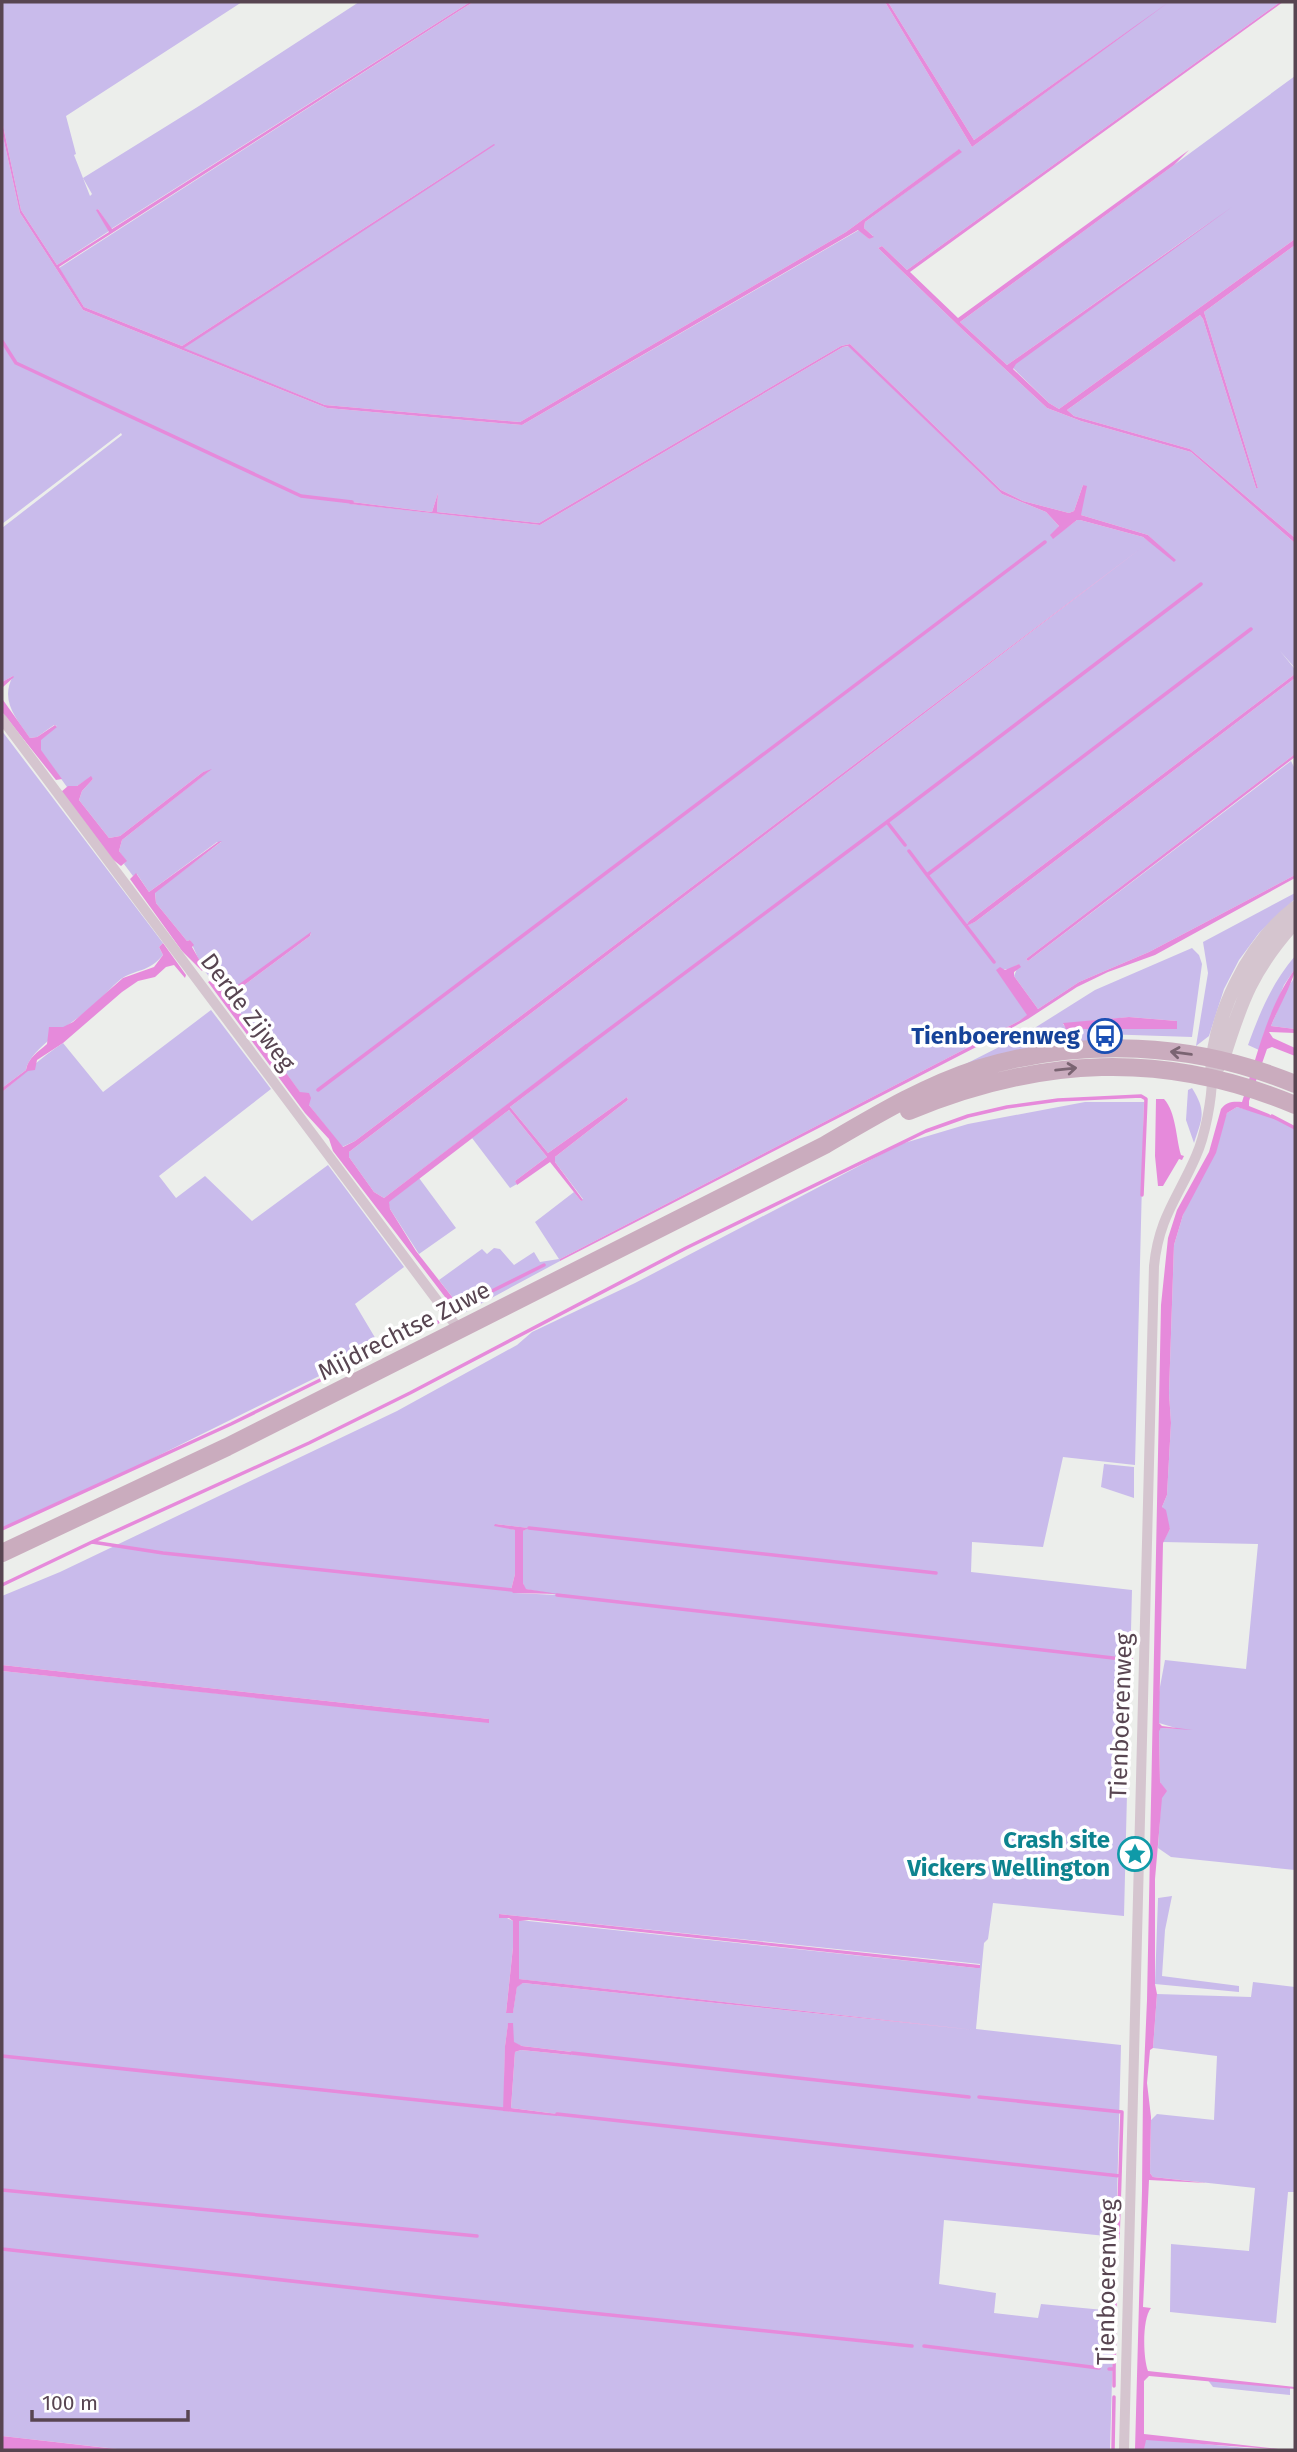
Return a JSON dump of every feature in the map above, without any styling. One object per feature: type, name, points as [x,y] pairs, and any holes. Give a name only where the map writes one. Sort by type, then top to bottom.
[{"type":"main road","name":"Mijdrechtse Zuwe","points":[[2,1553],[227,1447],[825,1145],[871,1118],[975,1070],[1021,1058],[1103,1047],[1149,1048],[1217,1058],[1295,1084]]},
{"type":"main road","name":"Mijdrechtse Zuwe","points":[[825,1145],[965,1090],[1024,1074],[1115,1066],[1174,1070],[1212,1077],[1295,1105]]},
{"type":"street","name":"Derde Zijweg","points":[[2,719],[460,1331]]},
{"type":"street","points":[[1212,1077],[1226,1010],[1254,951],[1280,920],[1295,908]]},
{"type":"street","points":[[1217,1058],[1253,978],[1275,944],[1295,922]]},
{"type":"street","name":"Tienboerenweg","points":[[1124,2450],[1154,1266],[1162,1224],[1197,1154],[1212,1093],[1212,1077]]},
{"type":"shaded area","points":[[2,2],[242,2],[66,116],[76,154],[74,155],[90,196],[92,194],[83,178],[359,2],[470,2],[111,229],[98,209],[109,231],[57,265],[21,210],[2,121]]},
{"type":"shaded area","points":[[473,2],[885,2],[972,147],[1134,27],[974,140],[888,2],[1280,2],[907,270],[882,246],[878,248],[1047,408],[1081,421],[1191,452],[1295,543],[1295,668],[1280,651],[1294,668],[1295,674],[967,925],[975,922],[1295,678],[1295,754],[1026,959],[1028,961],[1291,761],[1295,769],[1295,875],[1149,952],[1079,982],[1038,1009],[1014,976],[1019,964],[1010,969],[997,970],[1028,1015],[1019,1021],[560,1259],[460,1315],[455,1310],[460,1307],[439,1280],[482,1249],[487,1254],[494,1248],[500,1249],[514,1265],[534,1252],[540,1262],[559,1259],[535,1222],[574,1192],[581,1201],[583,1199],[555,1162],[555,1157],[628,1100],[627,1097],[548,1153],[510,1107],[587,1048],[586,1045],[384,1198],[374,1192],[349,1157],[349,1152],[1144,546],[355,1141],[342,1147],[271,1052],[274,1044],[264,1044],[233,1004],[231,995],[311,933],[235,988],[224,989],[203,969],[190,940],[187,941],[156,903],[155,892],[221,842],[217,842],[149,892],[137,874],[133,876],[124,864],[126,861],[119,851],[122,840],[209,771],[203,772],[120,836],[109,838],[79,800],[82,791],[93,779],[91,777],[77,786],[67,787],[41,751],[40,740],[57,726],[54,725],[37,737],[30,738],[9,701],[9,685],[13,676],[2,682],[2,528],[122,435],[121,433],[2,524],[2,132],[20,213],[83,310],[327,408],[522,425],[859,230],[869,239],[873,236],[864,228],[865,222],[961,152],[958,150],[846,232],[520,422],[325,405],[183,348],[494,144],[182,346],[84,307],[59,268]],"holes":[[[850,344],[1001,490],[1023,501],[1069,513],[1074,511],[1083,485],[1086,487],[1079,513],[1081,515],[1148,535],[1175,560],[1143,537],[1080,520],[1053,538],[1059,526],[1046,512],[1002,494],[849,346],[843,347],[540,525],[351,504],[432,512],[438,493],[437,512],[539,523],[841,346]]]},
{"type":"shaded area","points":[[473,2],[59,267],[84,307],[182,346],[494,144],[184,348],[325,405],[520,422],[846,232],[959,149],[962,152],[865,222],[864,228],[874,237],[869,239],[858,230],[522,425],[327,408],[83,310],[20,213],[2,132],[2,121],[21,210],[57,265],[109,232],[96,210],[98,209],[112,229]]},
{"type":"shaded area","points":[[885,2],[888,2],[974,140],[1169,2],[972,147]]},
{"type":"shaded area","points":[[1283,2],[910,272],[958,318],[1189,150],[1174,165],[960,322],[1007,365],[1232,207],[1016,364],[1013,369],[1059,409],[1295,239],[1295,245],[1204,312],[1258,488],[1200,315],[1067,410],[1074,416],[1190,449],[1295,538],[1295,543],[1191,452],[1081,421],[1047,408],[878,248],[882,246],[907,270]]},
{"type":"shaded area","points":[[1295,76],[1295,239],[1059,409],[1049,403],[1013,368],[1016,363],[1213,220],[1007,365],[960,322]]},
{"type":"shaded area","points":[[1295,245],[1295,538],[1190,449],[1074,416],[1067,410],[1200,315],[1258,488],[1204,312]]},
{"type":"shaded area","points":[[850,344],[1001,490],[1023,501],[1069,513],[1074,511],[1083,485],[1087,486],[1081,515],[1148,535],[1176,560],[1174,562],[1143,537],[1080,520],[1053,539],[1050,535],[1059,526],[1046,512],[1002,494],[848,346],[540,525],[349,504],[352,502],[432,512],[438,493],[437,512],[539,523],[841,346]]},
{"type":"shaded area","points":[[1144,546],[349,1152],[349,1157],[374,1192],[384,1198],[586,1044],[588,1048],[510,1107],[548,1153],[627,1097],[628,1100],[555,1157],[555,1162],[583,1200],[581,1201],[550,1162],[517,1185],[515,1181],[547,1157],[509,1110],[389,1202],[390,1209],[416,1251],[460,1307],[455,1310],[333,1151],[329,1139],[305,1113],[208,982],[215,978],[224,989],[235,987],[311,932],[310,936],[231,995],[233,1004],[264,1044],[274,1044],[271,1052],[300,1092],[309,1093],[309,1105],[343,1147],[355,1141]]},
{"type":"shaded area","points":[[1295,674],[1295,678],[975,922],[966,926],[969,921]]},
{"type":"shaded area","points":[[13,676],[3,687],[3,700],[30,738],[37,737],[55,725],[57,727],[41,740],[41,750],[62,779],[56,780],[2,712],[2,682]]},
{"type":"shaded area","points":[[2,731],[163,943],[159,947],[163,955],[148,968],[121,979],[93,1006],[44,1044],[35,1053],[26,1070],[2,1088]]},
{"type":"shaded area","points":[[1295,754],[1295,757],[1028,961],[1026,959]]},
{"type":"shaded area","points":[[212,769],[122,840],[119,851],[127,861],[121,866],[111,858],[61,792],[68,786],[77,786],[91,776],[93,779],[82,791],[79,800],[109,838],[120,836],[203,772]]},
{"type":"shaded area","points":[[222,841],[155,893],[156,903],[187,941],[190,940],[194,945],[192,947],[204,968],[202,971],[182,951],[130,879],[136,873],[149,892]]},
{"type":"shaded area","points":[[1295,875],[1295,878],[1155,955],[1108,972],[1077,987],[986,1042],[560,1261],[1019,1021],[1027,1015],[996,970],[1000,967],[1005,970],[1019,964],[1021,967],[1014,972],[1014,976],[1038,1009],[1079,982],[1149,952]]},
{"type":"shaded area","points":[[1295,893],[1295,899],[1259,933],[1239,960],[1224,989],[1209,1036],[1196,1046],[1208,973],[1203,942]]},
{"type":"shaded area","points":[[163,943],[186,975],[185,978],[174,965],[166,967],[155,977],[138,981],[63,1043],[37,1060],[35,1070],[28,1071],[2,1092],[2,1088],[26,1070],[31,1059],[47,1044],[49,1027],[63,1027],[73,1022],[123,978],[154,967],[163,955],[159,947]]},
{"type":"shaded area","points":[[1192,948],[1199,955],[1202,964],[1192,1037],[1102,1034],[1101,1037],[922,1086],[1025,1034],[1095,990]],"holes":[[[1129,1017],[1177,1021],[1176,1029],[1067,1029],[1063,1024]]]},
{"type":"shaded area","points":[[1295,956],[1295,969],[1284,985],[1259,1050],[1248,1045],[1273,987]]},
{"type":"shaded area","points":[[1295,969],[1271,1026],[1295,1029],[1295,1033],[1269,1032],[1273,1038],[1295,1048],[1295,1056],[1272,1047],[1267,1049],[1249,1101],[1249,1106],[1277,1120],[1237,1107],[1227,1113],[1216,1153],[1183,1215],[1174,1245],[1169,1393],[1171,1423],[1167,1495],[1162,1507],[1166,1510],[1170,1529],[1163,1543],[1159,1723],[1162,1726],[1193,1730],[1161,1728],[1159,1731],[1160,1782],[1167,1791],[1162,1798],[1155,1879],[1157,1994],[1147,2083],[1151,2117],[1150,2173],[1153,2177],[1207,2183],[1149,2180],[1143,2307],[1151,2308],[1144,2339],[1148,2371],[1295,2389],[1149,2376],[1144,2381],[1144,2434],[1287,2450],[1146,2440],[1144,2450],[1135,2450],[1161,1305],[1168,1238],[1177,1210],[1209,1152],[1221,1109],[1230,1102],[1242,1102],[1270,1016]]},
{"type":"shaded area","points":[[1295,977],[1295,1029],[1271,1026],[1286,990]]},
{"type":"shaded area","points":[[211,1010],[271,1089],[159,1176],[176,1198],[205,1176],[252,1221],[328,1165],[404,1267],[355,1304],[380,1346],[85,1492],[2,1529],[2,1092],[63,1043],[103,1092]]},
{"type":"shaded area","points":[[1129,1017],[1177,1021],[1177,1029],[1066,1029],[1063,1023]]},
{"type":"shaded area","points":[[1192,1088],[1200,1103],[1202,1115],[1194,1143],[1186,1120],[1188,1090]]},
{"type":"shaded area","points":[[1156,1099],[1164,1099],[1168,1104],[1181,1155],[1184,1156],[1182,1160],[1179,1159],[1163,1186],[1158,1186],[1155,1156]]},
{"type":"shaded area","points":[[1085,1102],[1144,1102],[1135,1465],[1063,1457],[1043,1547],[972,1542],[971,1572],[1132,1590],[1124,1916],[993,1903],[988,1939],[984,1943],[976,2029],[1121,2045],[1116,2237],[944,2220],[939,2284],[996,2293],[994,2313],[1038,2318],[1041,2304],[1114,2311],[1110,2450],[126,2450],[2,2436],[2,1671],[489,1722],[489,1719],[2,1665],[2,1596],[60,1572],[397,1411],[517,1345],[532,1332],[635,1283],[901,1144],[968,1124]],"holes":[[[495,1524],[528,1528],[523,1531],[525,1589],[558,1595],[514,1593],[511,1590],[515,1574],[515,1530]],[[499,1914],[980,1964],[980,1968],[976,1968],[519,1920],[518,1979],[975,2030],[523,1983],[517,1986],[513,2012],[506,2013],[513,1921]],[[508,2024],[514,2043],[572,2052],[571,2055],[521,2050],[515,2052],[511,2108],[557,2114],[504,2111]]]},
{"type":"shaded area","points":[[1237,1107],[1270,1116],[1295,1128],[1295,1870],[1171,1857],[1158,1848],[1162,1786],[1159,1730],[1179,1729],[1159,1723],[1159,1692],[1165,1660],[1246,1669],[1258,1544],[1163,1542],[1170,1529],[1162,1507],[1167,1495],[1171,1423],[1169,1393],[1174,1245],[1183,1215],[1227,1113]]},
{"type":"shaded area","points":[[509,1110],[547,1157],[515,1181],[517,1184],[510,1188],[472,1138]]},
{"type":"shaded area","points":[[419,1178],[456,1228],[419,1254],[388,1202]]},
{"type":"shaded area","points":[[1104,1464],[1134,1467],[1134,1498],[1101,1487]]},
{"type":"shaded area","points":[[494,1526],[529,1528],[523,1531],[523,1583],[526,1589],[559,1594],[513,1593],[515,1530]]},
{"type":"shaded area","points":[[2,1665],[489,1719],[489,1723],[2,1671]]},
{"type":"shaded area","points":[[1172,1896],[1165,1930],[1162,1976],[1239,1986],[1239,1992],[1155,1984],[1158,1898]]},
{"type":"shaded area","points":[[499,1914],[980,1965],[980,1968],[976,1968],[519,1921],[519,1979],[975,2030],[523,1983],[517,1987],[513,2013],[506,2013],[513,1921],[499,1918]]},
{"type":"shaded area","points":[[1253,1982],[1295,1987],[1295,2192],[1288,2192],[1276,2323],[1170,2312],[1171,2244],[1249,2251],[1255,2188],[1153,2177],[1150,2173],[1151,2120],[1157,2114],[1214,2120],[1217,2056],[1153,2048],[1157,1994],[1251,1997]]},
{"type":"shaded area","points":[[508,2023],[513,2023],[514,2042],[522,2046],[572,2052],[571,2055],[521,2050],[515,2052],[511,2108],[557,2116],[503,2111]]},
{"type":"shaded area","points":[[1207,2379],[1290,2388],[1290,2395],[1213,2387]]},
{"type":"shaded area","points":[[2,2436],[116,2449],[126,2450],[2,2450]]},
{"type":"shaded area","points":[[1145,2440],[1269,2450],[1144,2450]]},
{"type":"waterway","points":[[2,341],[16,363],[301,496],[352,502]]},
{"type":"waterway","points":[[318,1090],[1045,542]]},
{"type":"waterway","points":[[905,845],[887,822],[1201,584]]},
{"type":"waterway","points":[[909,851],[927,875],[1251,629]]},
{"type":"waterway","points":[[587,1046],[887,822]]},
{"type":"waterway","points":[[927,875],[994,962]]},
{"type":"waterway","points":[[512,1590],[163,1553],[92,1542],[309,1443],[686,1248],[926,1131],[968,1116],[1058,1100],[1141,1096],[1146,1099],[1142,1195]]},
{"type":"waterway","points":[[1272,1116],[1295,1128]]},
{"type":"waterway","points":[[460,1307],[544,1265]]},
{"type":"waterway","points":[[2,1529],[231,1424],[438,1322]]},
{"type":"waterway","points":[[529,1528],[936,1573]]},
{"type":"waterway","points":[[2,1585],[92,1542]]},
{"type":"waterway","points":[[557,1595],[1131,1660],[1132,1632]]},
{"type":"waterway","points":[[572,2053],[969,2097]]},
{"type":"waterway","points":[[2,2056],[503,2109]]},
{"type":"waterway","points":[[979,2097],[1122,2112],[1120,2176]]},
{"type":"waterway","points":[[557,2114],[1120,2176],[1118,2238]]},
{"type":"waterway","points":[[2,2190],[477,2236]]},
{"type":"waterway","points":[[2,2249],[912,2346]]},
{"type":"waterway","points":[[1115,2296],[1115,2317]]},
{"type":"waterway","points":[[1114,2369],[1115,2328]]},
{"type":"waterway","points":[[924,2346],[1099,2368]]},
{"type":"waterway","points":[[1109,2369],[1114,2369],[1114,2386]]},
{"type":"waterway","points":[[1113,2450],[1114,2397]]},
{"type":"place","name":"Tienboerenweg","points":[[1105,1036]]},
{"type":"place","name":"Crash site Vickers Wellington","points":[[1135,1854]]}]
